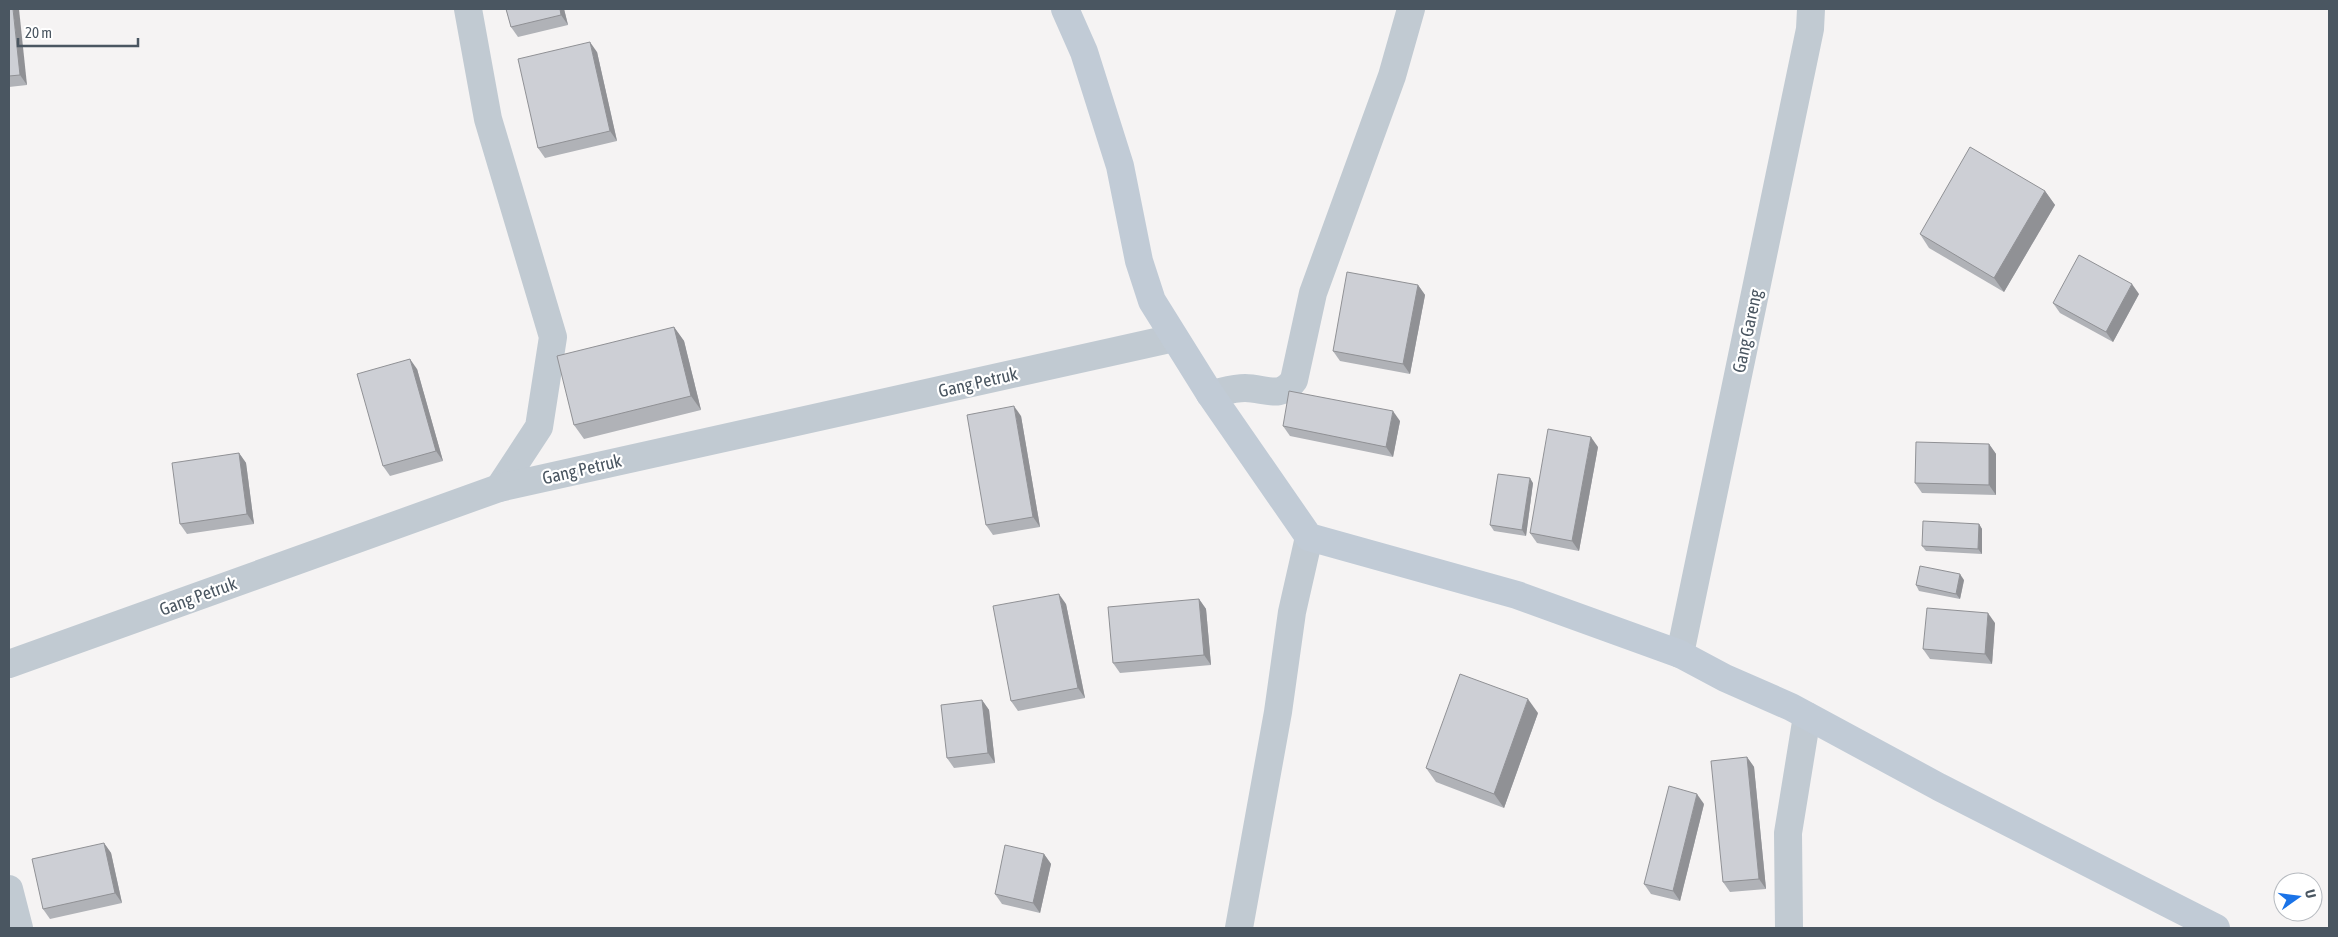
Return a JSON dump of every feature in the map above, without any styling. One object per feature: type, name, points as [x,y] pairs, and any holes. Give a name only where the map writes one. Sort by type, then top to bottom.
[{"type":"street","points":[[468,9],[488,119],[553,337],[539,427],[499,488]]},
{"type":"street","points":[[1065,9],[1084,52],[1120,166],[1139,261],[1152,301],[1210,394],[1309,537],[1517,595],[1680,654],[1724,678],[1807,716],[1939,787],[2216,928]]},
{"type":"street","points":[[1210,394],[1243,388],[1279,392],[1288,389],[1294,380],[1313,293],[1392,76],[1411,9]]},
{"type":"street","name":"Gang Gareng","points":[[1680,654],[1808,39],[1811,9]]},
{"type":"street","name":"Gang Petruk","points":[[9,664],[499,488],[1174,338]]},
{"type":"street","points":[[1240,928],[1278,712],[1292,612],[1309,537]]},
{"type":"street","points":[[1789,928],[1788,833],[1807,716]]},
{"type":"street","points":[[9,889],[19,928]]},
{"type":"building","points":[[9,9],[13,9],[20,75],[9,76]]},
{"type":"building","points":[[506,9],[560,9],[561,15],[511,27]]},
{"type":"building","points":[[590,42],[610,131],[538,148],[518,59]]},
{"type":"building","points":[[1970,147],[2045,191],[1994,278],[1920,234]]},
{"type":"building","points":[[2079,255],[2132,284],[2106,332],[2053,303]]},
{"type":"building","points":[[1347,272],[1418,285],[1403,364],[1333,351]]},
{"type":"building","points":[[674,327],[691,396],[574,425],[557,356]]},
{"type":"building","points":[[410,359],[436,451],[383,466],[357,374]]},
{"type":"building","points":[[1289,391],[1393,411],[1386,447],[1283,426]]},
{"type":"building","points":[[1014,406],[1033,517],[986,525],[967,415]]},
{"type":"building","points":[[1548,429],[1591,437],[1572,541],[1530,533]]},
{"type":"building","points":[[1916,442],[1989,444],[1989,485],[1915,483]]},
{"type":"building","points":[[239,453],[247,514],[180,524],[172,463]]},
{"type":"building","points":[[1498,474],[1530,478],[1522,530],[1490,525]]},
{"type":"building","points":[[1923,521],[1979,524],[1978,549],[1922,546]]},
{"type":"building","points":[[1920,566],[1960,574],[1956,594],[1916,585]]},
{"type":"building","points":[[1059,594],[1078,688],[1011,701],[993,606]]},
{"type":"building","points":[[1199,599],[1204,655],[1113,663],[1108,607]]},
{"type":"building","points":[[1927,608],[1988,613],[1985,654],[1923,649]]},
{"type":"building","points":[[1460,674],[1528,699],[1494,794],[1426,768]]},
{"type":"building","points":[[982,700],[988,753],[947,758],[941,705]]},
{"type":"building","points":[[1747,757],[1759,879],[1723,882],[1711,761]]},
{"type":"building","points":[[1669,786],[1697,794],[1673,891],[1644,884]]},
{"type":"building","points":[[104,843],[115,893],[43,909],[32,859]]},
{"type":"building","points":[[1005,845],[1044,854],[1033,903],[995,894]]}]
